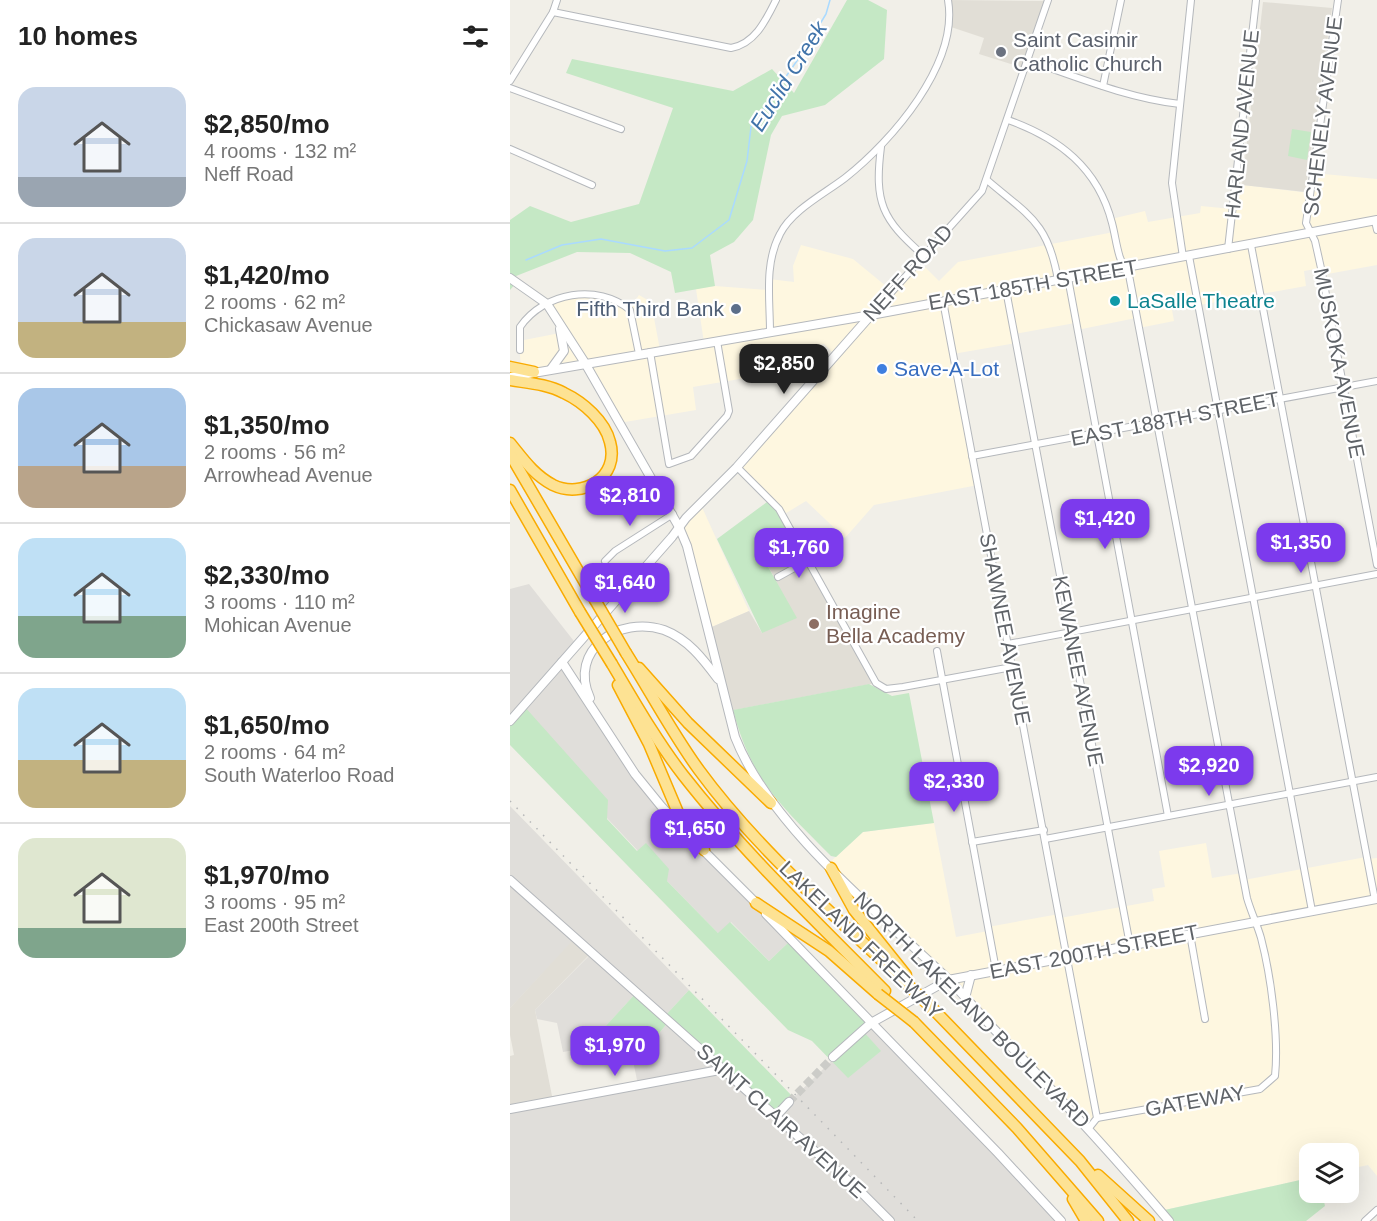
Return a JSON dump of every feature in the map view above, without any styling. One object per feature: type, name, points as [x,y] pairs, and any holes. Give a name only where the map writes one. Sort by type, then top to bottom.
[{"type":"highway","points":[[510,367],[534,372]]},
{"type":"highway","points":[[510,378],[563,392],[581,403],[605,429],[612,452],[607,472],[601,480],[584,489],[569,490],[553,485],[531,470],[510,443]]},
{"type":"highway","name":"LAKELAND FREEWAY","points":[[510,454],[698,770],[787,868],[906,979],[1080,1161],[1128,1221]]},
{"type":"highway","points":[[510,490],[597,640],[649,744],[672,800],[704,850]]},
{"type":"highway","points":[[633,663],[651,678],[688,723],[771,803]]},
{"type":"highway","name":"LAKELAND FREEWAY","points":[[610,665],[658,739],[715,814],[882,993],[914,1022],[1017,1128],[1098,1221]]},
{"type":"highway","points":[[831,867],[854,909],[906,979]]},
{"type":"highway","points":[[756,903],[829,951],[882,993]]},
{"type":"highway","points":[[1017,1128],[1068,1191],[1086,1221]]},
{"type":"highway","points":[[1080,1161],[1096,1172],[1149,1221]]},
{"type":"street","points":[[510,81],[553,12],[557,0]]},
{"type":"street","points":[[553,12],[731,48],[744,46],[754,36],[776,0]]},
{"type":"street","points":[[770,332],[769,269],[781,232],[796,215],[881,147],[904,119],[939,62],[947,33],[948,0]]},
{"type":"street","name":"NEFF ROAD","points":[[510,721],[679,527],[737,467],[982,190],[1048,0]]},
{"type":"street","points":[[1103,86],[1121,0]]},
{"type":"street","points":[[1191,0],[1172,183],[1218,411],[1312,911]]},
{"type":"street","name":"HARLAND AVENUE","points":[[1228,249],[1256,0]]},
{"type":"street","name":"SCHENELY AVENUE","points":[[1311,232],[1306,223],[1338,0]]},
{"type":"street","points":[[1027,60],[1144,98],[1180,104]]},
{"type":"street","points":[[510,88],[621,129]]},
{"type":"street","points":[[1008,120],[1050,137],[1083,165],[1108,209],[1119,261],[1129,276],[1253,922]]},
{"type":"street","points":[[881,147],[878,189],[886,218],[897,232],[923,255]]},
{"type":"street","points":[[510,149],[592,185]]},
{"type":"street","points":[[987,180],[1042,230],[1050,244],[1058,280]]},
{"type":"street","points":[[1376,220],[1377,230]]},
{"type":"street","name":"EAST 185TH STREET","points":[[510,378],[585,363],[871,315],[1376,220]]},
{"type":"street","name":"MUSKOKA AVENUE","points":[[1311,232],[1321,268],[1377,565]]},
{"type":"street","points":[[1251,245],[1376,899]]},
{"type":"street","points":[[510,278],[547,304]]},
{"type":"street","points":[[1068,278],[1168,816]]},
{"type":"street","name":"KEWANEE AVENUE","points":[[1006,290],[1130,945]]},
{"type":"street","points":[[520,350],[520,327],[527,317],[547,304],[574,295],[602,295],[613,298],[630,310],[639,354]]},
{"type":"street","name":"SHAWNEE AVENUE","points":[[943,301],[1097,1118]]},
{"type":"street","name":"NORTH LAKELAND BOULEVARD","points":[[547,304],[585,363],[679,527],[687,546],[735,737],[744,761],[771,803],[831,867],[948,980],[1089,1128],[1169,1221]]},
{"type":"street","points":[[551,369],[564,351],[559,322]]},
{"type":"street","points":[[650,352],[669,464],[691,456],[729,411],[717,341]]},
{"type":"street","name":"EAST 188TH STREET","points":[[972,456],[1377,381]]},
{"type":"street","points":[[737,467],[778,508],[876,683],[886,689],[1012,667]]},
{"type":"street","points":[[605,561],[615,551],[673,514]]},
{"type":"street","points":[[778,577],[807,561]]},
{"type":"street","points":[[1008,644],[1377,574]]},
{"type":"street","points":[[597,713],[587,692],[585,677],[589,657],[596,644],[631,625],[664,630],[684,641],[702,657],[722,685]]},
{"type":"street","points":[[937,651],[996,970]]},
{"type":"street","points":[[562,662],[635,774],[661,807],[998,1153],[1061,1221]]},
{"type":"street","points":[[1045,839],[1377,777]]},
{"type":"street","points":[[972,842],[1044,830]]},
{"type":"street","name":"SAINT CLAIR AVENUE","points":[[510,880],[725,1070],[890,1221]]},
{"type":"street","name":"EAST 200TH STREET","points":[[833,1057],[871,1023],[948,980],[1376,899]]},
{"type":"street","name":"GATEWAY","points":[[1097,1118],[1260,1089],[1275,1076],[1273,1006],[1261,938],[1253,922]]},
{"type":"street","points":[[1190,934],[1204,1019]]},
{"type":"street","points":[[965,998],[971,975]]},
{"type":"street","points":[[510,1109],[725,1070]]},
{"type":"street","points":[[776,1116],[789,1102]]},
{"type":"street","points":[[1089,1128],[1097,1118]]},
{"type":"street","points":[[1365,1221],[1377,1210]]},
{"type":"shaded area","points":[[948,0],[1047,1],[1024,68],[979,54],[984,38],[948,26]]},
{"type":"shaded area","points":[[1263,2],[1332,8],[1305,192],[1242,185]]},
{"type":"shaded area","points":[[1313,173],[1377,179],[1377,265],[1322,275],[1321,268],[1304,271],[1306,286],[1172,310],[1174,321],[1139,328],[1136,318],[1077,330],[1075,323],[1015,334],[1016,343],[953,354],[978,485],[874,505],[845,538],[806,501],[783,515],[737,467],[835,355],[824,344],[777,353],[780,372],[693,387],[696,410],[619,423],[585,363],[534,372],[521,369],[519,341],[565,332],[547,304],[561,298],[602,295],[629,309],[639,295],[651,302],[660,350],[704,343],[696,289],[715,286],[769,290],[769,279],[794,282],[793,266],[801,245],[853,259],[892,291],[907,269],[919,261],[939,281],[958,262],[1114,232],[1111,219],[1145,211],[1148,222],[1200,213],[1201,206],[1232,209],[1235,184],[1310,193]]},
{"type":"shaded area","points":[[701,505],[749,611],[707,629],[679,527]]},
{"type":"shaded area","name":"Imagine Bella Academy","points":[[791,529],[876,683],[729,711],[707,629],[749,611],[762,633],[773,575],[757,547]]},
{"type":"shaded area","points":[[529,584],[577,645],[562,662],[635,774],[791,940],[769,961],[731,922],[719,934],[667,881],[646,844],[638,851],[510,715],[510,589]]},
{"type":"shaded area","points":[[510,806],[689,990],[664,1017],[636,993],[586,1048],[563,1052],[557,1023],[537,1019],[535,1010],[591,954],[575,939],[510,1008]]},
{"type":"shaded area","points":[[934,823],[956,937],[988,931],[988,927],[1059,914],[1060,918],[1154,901],[1152,889],[1165,887],[1159,851],[1206,843],[1212,878],[1242,873],[1244,880],[1366,857],[1367,859],[1377,858],[1377,1176],[1368,1165],[1359,1167],[1359,1143],[1299,1143],[1299,1180],[1160,1211],[979,1013],[828,864],[863,832]]},
{"type":"shaded area","points":[[575,938],[591,953],[535,1010],[553,1101],[510,1109],[510,1056],[514,1055],[510,1035],[510,1008]]},
{"type":"shaded area","points":[[669,1021],[789,1102],[871,1023],[1061,1221],[510,1221],[510,1109],[638,1085],[630,1046],[652,1042]]},
{"type":"green space","points":[[847,0],[868,0],[887,10],[884,59],[825,105],[782,116],[771,135],[753,220],[734,242],[710,255],[715,286],[675,293],[671,272],[630,253],[577,252],[511,278],[517,282],[510,290],[510,220],[530,206],[571,222],[639,204],[673,108],[566,73],[572,59],[733,91],[772,69],[794,93]]},
{"type":"green space","points":[[1292,129],[1311,132],[1307,160],[1288,156]]},
{"type":"green space","points":[[771,499],[791,529],[757,547],[797,618],[762,633],[717,539]]},
{"type":"green space","points":[[869,684],[892,696],[909,693],[934,823],[863,832],[836,857],[831,856],[770,791],[749,756],[733,710]]},
{"type":"green space","points":[[524,706],[608,800],[607,819],[637,851],[646,843],[669,869],[667,881],[718,933],[730,922],[769,961],[791,940],[871,1023],[862,1030],[881,1051],[848,1078],[812,1041],[788,1030],[510,745],[510,715]]},
{"type":"green space","points":[[689,990],[794,1098],[776,1116],[669,1021],[652,1042],[604,1050],[593,1040],[636,993],[664,1017]]},
{"type":"green space","points":[[1299,1180],[1299,1203],[1324,1203],[1325,1206],[1306,1221],[1169,1221],[1160,1211]]},
{"type":"waterway","name":"Euclid Creek","points":[[526,260],[562,245],[601,239],[665,251],[692,248],[729,220],[747,161],[751,127],[803,52],[826,14],[830,0]]},
{"type":"tunnel","points":[[789,1102],[833,1057]]},
{"type":"railway","points":[[510,801],[918,1221]]},
{"type":"place","name":"Saint Casimir Catholic Church","points":[[1001,52]]},
{"type":"place","name":"LaSalle Theatre","points":[[1115,301]]},
{"type":"place","name":"Fifth Third Bank","points":[[736,309]]},
{"type":"place","name":"Save-A-Lot","points":[[882,369]]},
{"type":"place","name":"Imagine Bella Academy","points":[[814,624]]}]
